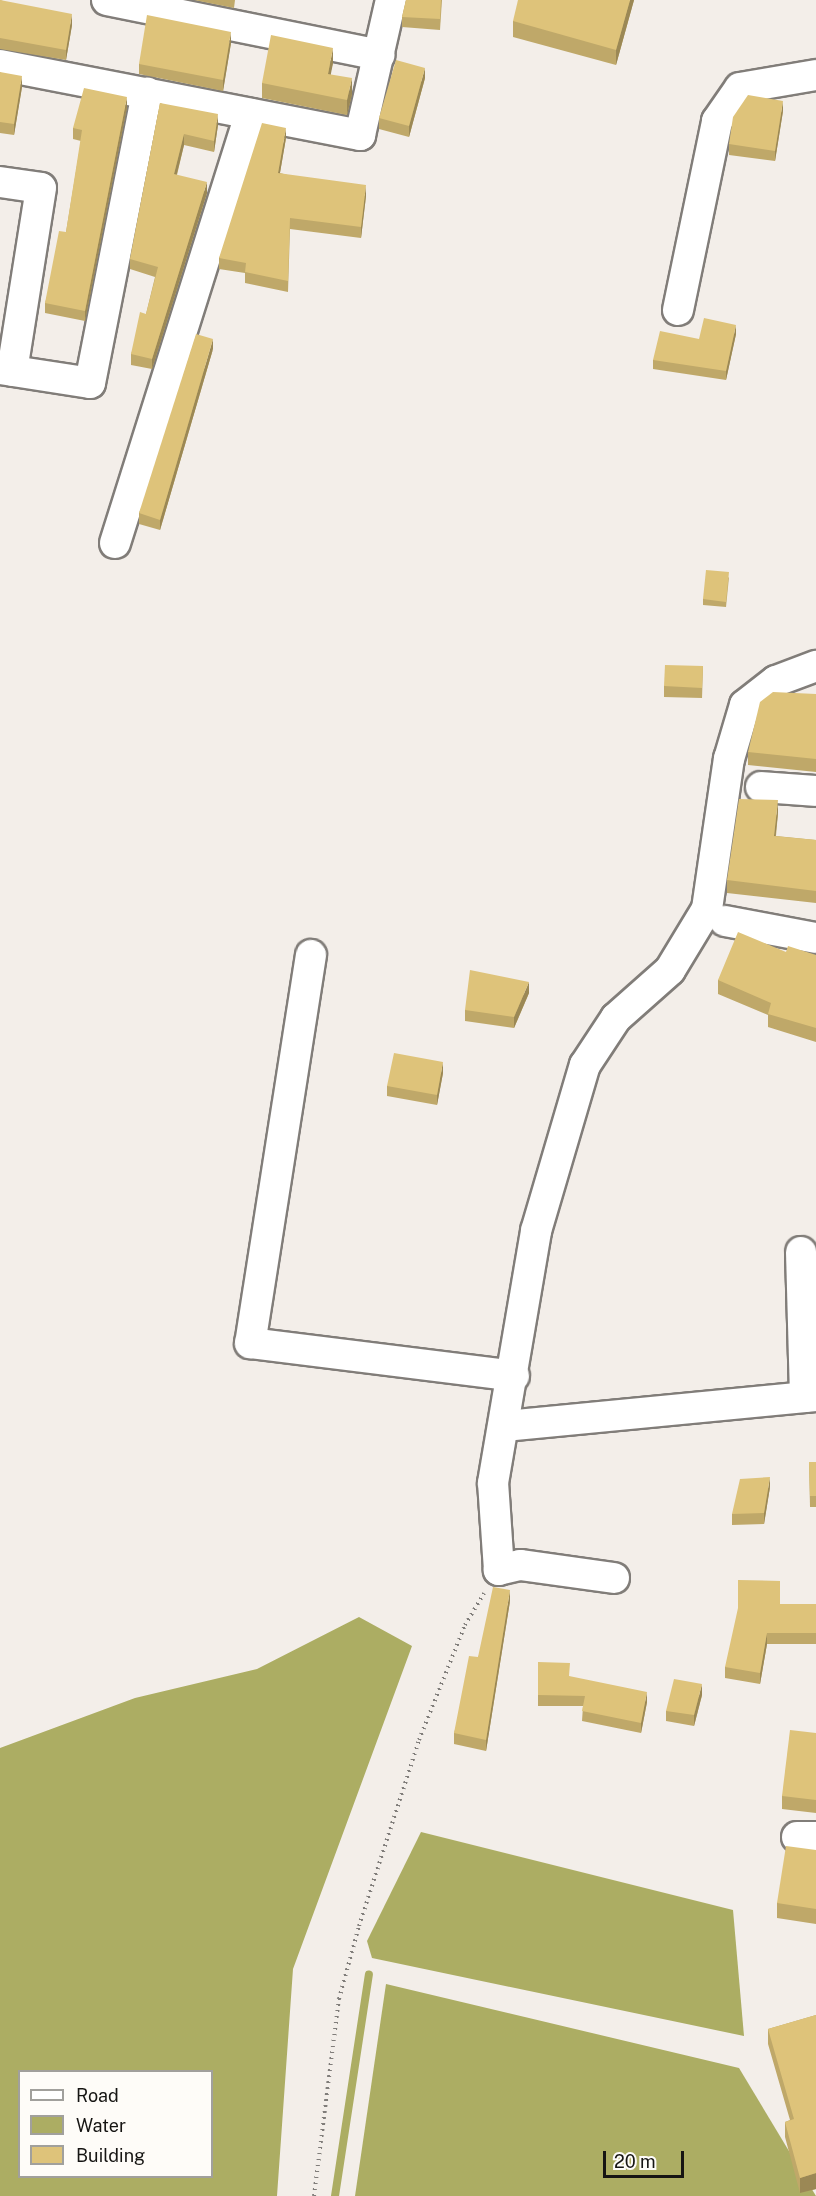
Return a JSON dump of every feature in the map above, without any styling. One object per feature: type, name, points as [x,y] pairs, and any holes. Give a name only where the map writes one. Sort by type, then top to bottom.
[{"type":"street","points":[[106,0],[179,6],[380,55]]},
{"type":"street","points":[[0,65],[360,135],[391,0]]},
{"type":"street","points":[[678,310],[717,121],[740,88],[816,75]]},
{"type":"street","points":[[0,182],[41,188],[13,280],[6,370],[90,383],[147,93]]},
{"type":"street","points":[[115,543],[250,114]]},
{"type":"street","points":[[614,1578],[520,1565],[499,1570],[493,1483],[506,1426],[536,1231],[585,1065],[616,1018],[670,970],[707,909],[729,759],[745,705],[776,681],[816,666]]},
{"type":"street","points":[[761,788],[816,790]]},
{"type":"street","points":[[725,921],[816,938]]},
{"type":"street","points":[[311,955],[250,1343],[514,1376]]},
{"type":"street","points":[[506,1426],[811,1396],[801,1252]]},
{"type":"path","points":[[314,2196],[339,1999],[359,1926],[419,1740],[465,1625],[499,1570]]},
{"type":"water","points":[[359,1617],[412,1646],[293,1969],[277,2196],[0,2196],[0,1748],[135,1698],[257,1669]]},
{"type":"water","points":[[421,1832],[733,1910],[744,2036],[372,1958],[367,1941]]},
{"type":"water","points":[[386,1984],[739,2068],[816,2196],[355,2196]]},
{"type":"building","points":[[0,0],[72,14],[66,50],[0,38]]},
{"type":"building","points":[[406,0],[441,0],[440,19],[402,17]]},
{"type":"building","points":[[518,0],[630,0],[616,50],[513,21]]},
{"type":"building","points":[[147,15],[231,32],[223,80],[139,64]]},
{"type":"building","points":[[271,35],[333,48],[328,74],[352,78],[347,100],[262,83]]},
{"type":"building","points":[[396,60],[425,68],[409,126],[379,118]]},
{"type":"building","points":[[0,72],[22,76],[14,124],[0,122]]},
{"type":"building","points":[[84,88],[127,97],[85,311],[45,303],[59,231],[66,232],[82,130],[73,128]]},
{"type":"building","points":[[748,95],[783,101],[775,151],[729,144],[733,117]]},
{"type":"building","points":[[160,103],[218,114],[214,141],[184,134],[174,174],[207,182],[152,359],[131,354],[140,312],[146,314],[158,267],[130,259]]},
{"type":"building","points":[[262,123],[286,128],[278,173],[366,185],[361,227],[290,218],[288,281],[245,272],[246,263],[219,258]]},
{"type":"building","points":[[704,318],[736,325],[726,371],[653,360],[660,331],[699,339]]},
{"type":"building","points":[[196,334],[213,339],[160,520],[139,513]]},
{"type":"building","points":[[706,570],[729,572],[726,602],[703,599]]},
{"type":"building","points":[[665,665],[703,666],[702,688],[664,686]]},
{"type":"building","points":[[773,692],[816,694],[816,759],[748,752],[760,702]]},
{"type":"building","points":[[739,799],[778,800],[774,836],[816,840],[816,891],[727,880]]},
{"type":"building","points":[[738,932],[786,952],[788,946],[816,955],[816,1028],[768,1014],[771,1003],[718,980]]},
{"type":"building","points":[[470,970],[529,982],[514,1017],[465,1010]]},
{"type":"building","points":[[394,1053],[443,1062],[437,1095],[387,1086]]},
{"type":"building","points":[[809,1462],[816,1462],[816,1496],[810,1496]]},
{"type":"building","points":[[770,1477],[764,1513],[732,1514],[740,1479]]},
{"type":"building","points":[[738,1580],[780,1581],[780,1604],[816,1604],[816,1633],[767,1633],[760,1673],[725,1667],[738,1608]]},
{"type":"building","points":[[493,1587],[510,1590],[486,1740],[454,1733],[469,1656],[478,1657]]},
{"type":"building","points":[[538,1662],[570,1663],[569,1676],[647,1692],[641,1723],[582,1711],[585,1696],[538,1695]]},
{"type":"building","points":[[674,1679],[702,1684],[694,1715],[666,1711]]},
{"type":"building","points":[[790,1730],[816,1733],[816,1800],[782,1796]]},
{"type":"building","points":[[786,1846],[816,1850],[816,1909],[777,1903]]},
{"type":"building","points":[[816,2015],[816,2173],[800,2178],[785,2122],[794,2119],[768,2029]]},
{"type":"waterway","points":[[335,2196],[369,1975]]}]
